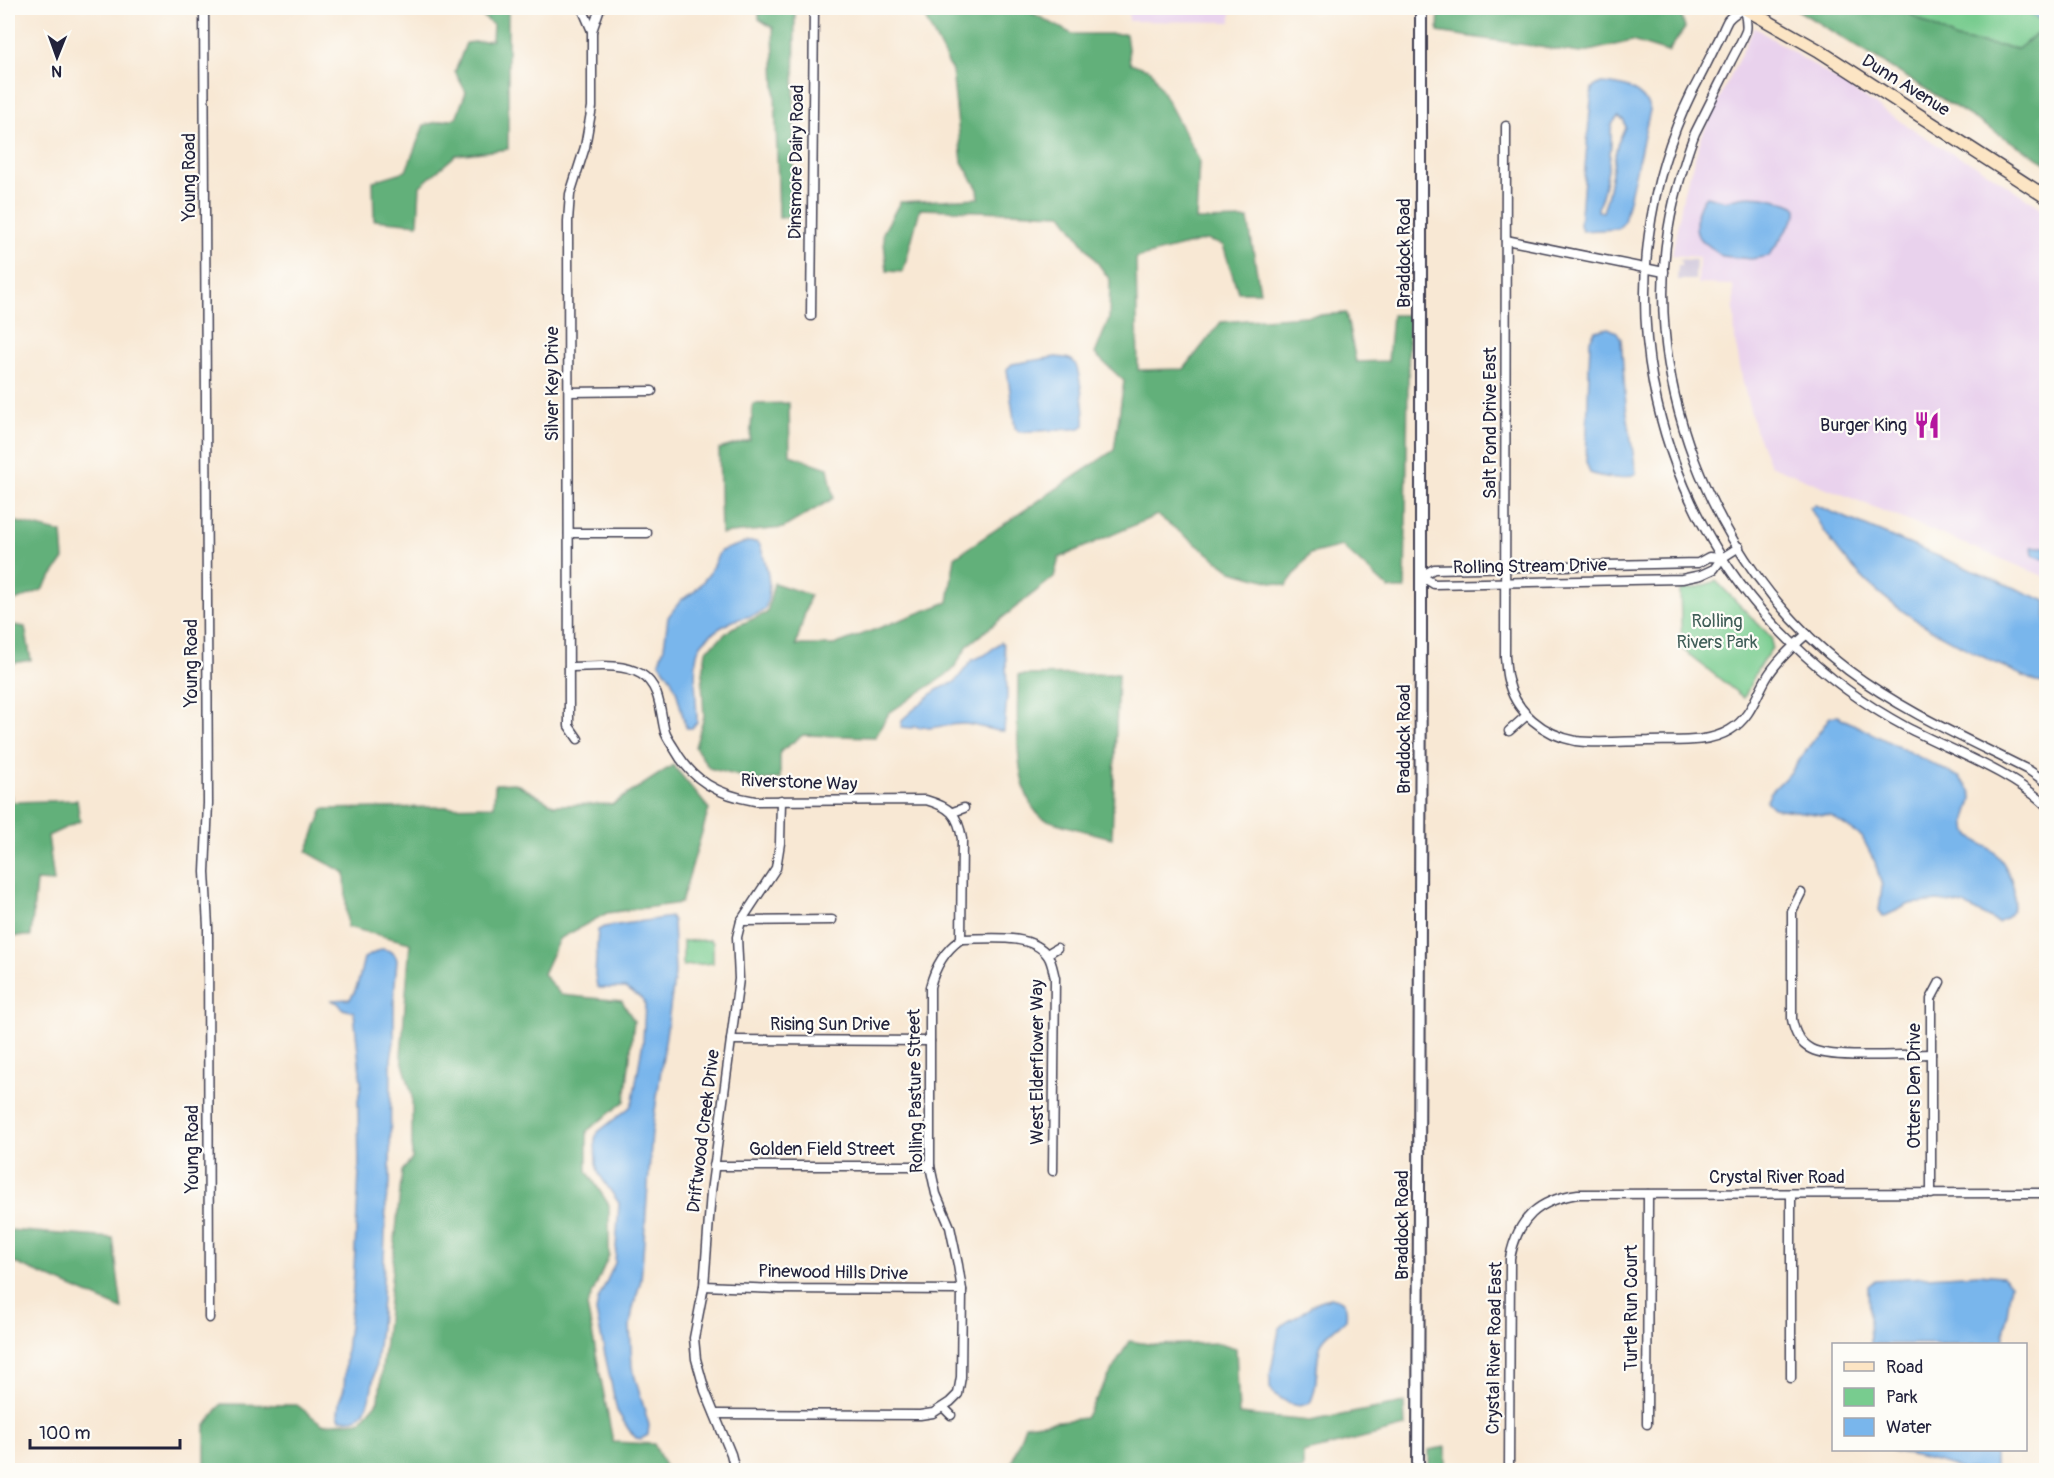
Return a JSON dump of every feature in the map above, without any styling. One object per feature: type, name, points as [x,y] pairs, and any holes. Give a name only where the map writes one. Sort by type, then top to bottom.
[{"type":"main road","name":"Dunn Avenue","points":[[1744,8],[1818,50],[2046,197]]},
{"type":"street","name":"Young Road","points":[[204,8],[208,1318]]},
{"type":"street","name":"Silver Key Drive","points":[[582,8],[592,31]]},
{"type":"street","name":"Silver Key Drive","points":[[578,739],[569,726],[569,212],[570,194],[585,147],[592,107],[592,31],[600,8]]},
{"type":"street","name":"Dinsmore Dairy Road","points":[[811,316],[814,8]]},
{"type":"street","name":"Braddock Road","points":[[1418,1470],[1421,8]]},
{"type":"street","points":[[1744,8],[1729,20],[1681,115],[1654,198],[1649,227],[1644,304],[1651,377],[1664,429],[1679,474],[1722,558],[1747,593],[1794,645],[1838,683],[1870,705],[1904,726],[2018,783],[2046,805]]},
{"type":"street","points":[[1744,8],[1747,28],[1695,135],[1683,165],[1671,217],[1664,272],[1664,316],[1674,393],[1696,465],[1714,505],[1760,580],[1807,634],[1879,692],[1905,708],[2030,771],[2046,782]]},
{"type":"street","name":"Salt Pond Drive East","points":[[1506,126],[1505,657],[1508,681],[1515,700],[1526,716]]},
{"type":"street","points":[[1506,240],[1664,272]]},
{"type":"street","points":[[569,392],[652,391]]},
{"type":"street","points":[[569,533],[646,533]]},
{"type":"street","name":"Rolling Stream Drive","points":[[1722,558],[1709,557],[1698,563],[1434,568],[1421,576],[1434,584],[1682,579],[1701,575],[1714,569],[1722,558],[1739,547]]},
{"type":"street","points":[[1509,731],[1526,716],[1553,734],[1577,741],[1707,739],[1730,730],[1742,721],[1755,705],[1769,674],[1794,645],[1807,634]]},
{"type":"street","name":"Riverstone Way","points":[[569,667],[615,667],[642,675],[653,687],[660,703],[666,735],[681,762],[703,783],[733,797],[755,801],[926,800],[940,804],[953,812]]},
{"type":"street","name":"Driftwood Creek Drive","points":[[735,1470],[731,1454],[705,1391],[696,1359],[694,1338],[704,1286],[714,1166],[740,979],[737,937],[741,921],[776,868],[780,843],[780,800]]},
{"type":"street","points":[[964,808],[953,812],[960,825],[962,839],[961,939],[1020,940],[1036,944],[1047,954],[1057,948]]},
{"type":"street","points":[[1801,893],[1792,911],[1792,1019],[1794,1030],[1800,1041],[1809,1048],[1830,1055],[1931,1054]]},
{"type":"street","points":[[741,921],[832,920]]},
{"type":"street","name":"Rolling Pasture Street","points":[[944,1408],[958,1394],[961,1377],[962,1290],[950,1227],[936,1194],[930,1166],[930,987],[934,969],[951,947],[961,939]]},
{"type":"street","name":"West Elderflower Way","points":[[1047,954],[1052,962],[1055,978],[1053,1171]]},
{"type":"street","name":"Otters Den Drive","points":[[1931,1194],[1931,999],[1940,982]]},
{"type":"street","name":"Rising Sun Drive","points":[[731,1040],[930,1041]]},
{"type":"street","name":"Golden Field Street","points":[[714,1166],[930,1166]]},
{"type":"street","name":"Crystal River Road","points":[[1520,1228],[1538,1207],[1561,1196],[1578,1194],[2046,1193]]},
{"type":"street","name":"Turtle Run Court","points":[[1647,1424],[1648,1194]]},
{"type":"street","points":[[1791,1194],[1791,1378]]},
{"type":"street","name":"Crystal River Road East","points":[[1509,1470],[1510,1258],[1513,1242],[1520,1228]]},
{"type":"street","name":"Pinewood Hills Drive","points":[[704,1286],[778,1289],[962,1290]]},
{"type":"street","points":[[715,1414],[920,1415],[944,1408],[951,1415]]},
{"type":"shaded area","points":[[1129,8],[1231,8],[1231,22],[1129,21]]},
{"type":"shaded area","points":[[1754,27],[1947,151],[1980,167],[2046,211],[2046,577],[1770,465],[1755,429],[1743,383],[1735,339],[1733,285],[1698,284],[1699,257],[1672,255],[1684,191],[1703,133]]},
{"type":"shaded area","points":[[1678,259],[1696,260],[1695,280],[1677,280],[1678,266],[1681,266],[1681,261]]},
{"type":"green space","points":[[446,8],[508,8],[508,149],[456,155],[420,186],[418,224],[374,220],[373,181],[406,171],[424,125],[456,118],[466,92],[455,72],[466,43],[492,40],[493,25],[481,15],[446,13]]},
{"type":"green space","points":[[759,8],[795,8],[793,217],[779,218],[773,28],[759,19]]},
{"type":"green space","points":[[906,8],[1023,8],[1072,34],[1126,34],[1130,63],[1151,70],[1199,160],[1196,220],[1248,219],[1260,292],[1238,292],[1223,245],[1206,240],[1136,258],[1138,370],[1184,369],[1221,322],[1346,313],[1356,362],[1388,361],[1392,315],[1409,315],[1405,589],[1389,589],[1342,546],[1310,554],[1286,586],[1232,571],[1157,515],[1059,558],[1054,577],[968,645],[952,671],[889,713],[875,737],[803,735],[780,752],[780,779],[754,780],[709,768],[695,747],[704,717],[702,681],[706,651],[732,628],[767,613],[774,583],[810,595],[796,645],[834,645],[948,602],[955,557],[1114,450],[1124,381],[1095,354],[1109,319],[1110,280],[1062,214],[920,209],[903,272],[887,271],[883,233],[900,202],[979,198],[978,189],[962,162],[952,71],[923,14]]},
{"type":"green space","points":[[1439,8],[1679,8],[1685,28],[1668,52],[1632,41],[1580,53],[1438,32]]},
{"type":"green space","points":[[1794,8],[1899,8],[1956,39],[2018,49],[2046,26],[2046,163]]},
{"type":"green space","points":[[1899,8],[2023,8],[2046,26],[2018,49],[1956,39]]},
{"type":"green space","points":[[789,403],[790,455],[828,468],[834,498],[783,528],[721,534],[719,449],[750,440],[753,404]]},
{"type":"green space","points":[[8,515],[9,520],[62,533],[64,559],[42,590],[10,603],[8,608]]},
{"type":"green space","name":"Rolling Rivers Park","points":[[1716,581],[1772,638],[1772,648],[1757,670],[1744,698],[1682,649],[1680,590],[1696,588]]},
{"type":"green space","points":[[8,624],[25,627],[31,660],[8,664]]},
{"type":"green space","points":[[1118,674],[1112,838],[1045,819],[1031,805],[1025,789],[1018,750],[1018,675]]},
{"type":"green space","points":[[673,765],[709,809],[681,903],[607,913],[559,939],[543,974],[561,995],[622,1001],[634,1021],[625,1101],[587,1131],[587,1171],[609,1205],[609,1255],[587,1306],[613,1442],[654,1444],[667,1470],[207,1470],[205,1466],[205,1427],[221,1404],[297,1405],[322,1424],[361,1421],[379,1400],[402,1171],[412,1159],[412,1095],[401,1056],[410,943],[347,927],[345,873],[307,852],[323,809],[494,806],[495,784],[515,783],[554,805],[613,804]]},
{"type":"green space","points":[[8,790],[13,802],[77,800],[80,821],[48,836],[54,882],[36,881],[31,936],[8,936]]},
{"type":"green space","points":[[711,940],[713,963],[683,966],[683,941]]},
{"type":"green space","points":[[8,1230],[113,1238],[122,1309],[8,1260]]},
{"type":"green space","points":[[1129,1341],[1155,1345],[1219,1343],[1236,1348],[1239,1414],[1310,1421],[1404,1403],[1405,1427],[1303,1453],[1303,1470],[1009,1470],[1025,1425],[1085,1418]]},
{"type":"green space","points":[[1446,1447],[1446,1470],[1429,1470],[1429,1450]]},
{"type":"water","points":[[2023,8],[2046,8],[2046,24]]},
{"type":"water","points":[[1601,83],[1624,86],[1637,92],[1650,110],[1624,222],[1618,229],[1582,231],[1580,225],[1592,88]],"holes":[[[1618,117],[1624,120],[1625,127],[1617,145],[1603,212],[1598,211],[1611,150],[1612,126]]]},
{"type":"water","points":[[1706,196],[1726,201],[1751,196],[1769,198],[1794,206],[1797,214],[1769,256],[1751,259],[1722,256],[1699,238],[1697,233],[1698,210]]},
{"type":"water","points":[[1608,328],[1617,332],[1621,339],[1626,406],[1636,473],[1620,478],[1590,473],[1586,462],[1590,340],[1595,331]]},
{"type":"water","points":[[1056,357],[1070,359],[1076,366],[1082,392],[1084,425],[1073,429],[1019,432],[1015,428],[1007,369],[1012,364]]},
{"type":"water","points":[[1815,505],[2046,601],[2046,681],[2036,682],[1979,655],[1951,641],[1898,608],[1852,567],[1817,521],[1810,507]]},
{"type":"water","points":[[747,542],[757,542],[760,545],[765,561],[769,592],[765,609],[727,624],[705,640],[699,648],[695,684],[697,722],[692,728],[686,728],[676,690],[659,662],[664,647],[668,617],[681,600],[694,592],[709,574],[720,551]]},
{"type":"water","points":[[2032,547],[2046,547],[2046,560],[2033,555]]},
{"type":"water","points":[[1001,642],[1006,658],[1007,696],[1004,731],[966,724],[928,728],[923,726],[921,728],[901,727],[902,720],[921,703],[937,690],[955,682],[972,660],[985,655]]},
{"type":"water","points":[[1837,716],[1959,777],[1965,784],[1972,796],[1966,828],[1973,838],[1999,857],[2013,885],[2014,900],[2011,913],[2007,917],[1998,923],[1965,905],[1938,901],[1910,904],[1883,917],[1879,911],[1882,886],[1875,862],[1862,837],[1831,816],[1773,808],[1766,801],[1771,792],[1791,772],[1830,717]]},
{"type":"water","points":[[671,917],[675,973],[652,1132],[641,1280],[630,1326],[632,1367],[649,1425],[648,1435],[641,1439],[636,1438],[629,1430],[617,1411],[596,1312],[598,1300],[615,1263],[619,1203],[599,1174],[596,1164],[595,1139],[598,1132],[630,1107],[633,1100],[643,1041],[645,1005],[642,999],[625,988],[599,988],[595,975],[598,930],[604,927]]},
{"type":"water","points":[[382,949],[391,952],[397,960],[394,1042],[391,1059],[390,1185],[386,1200],[378,1347],[369,1400],[362,1414],[352,1419],[340,1419],[339,1402],[344,1389],[353,1289],[359,1173],[358,1101],[361,1083],[354,1012],[343,1009],[331,1000],[350,999],[357,985],[364,958]]},
{"type":"water","points":[[1979,1274],[2002,1276],[2011,1284],[2003,1343],[1870,1343],[1868,1286],[1875,1280]]},
{"type":"water","points":[[1330,1298],[1342,1301],[1346,1310],[1346,1319],[1322,1342],[1318,1356],[1315,1388],[1310,1403],[1300,1406],[1290,1404],[1274,1394],[1270,1388],[1270,1376],[1279,1330],[1285,1323],[1319,1301]]},
{"type":"water","points":[[1894,1451],[1995,1451],[1995,1470],[1964,1470]]},
{"type":"place","name":"Burger King","points":[[1927,425]]}]
